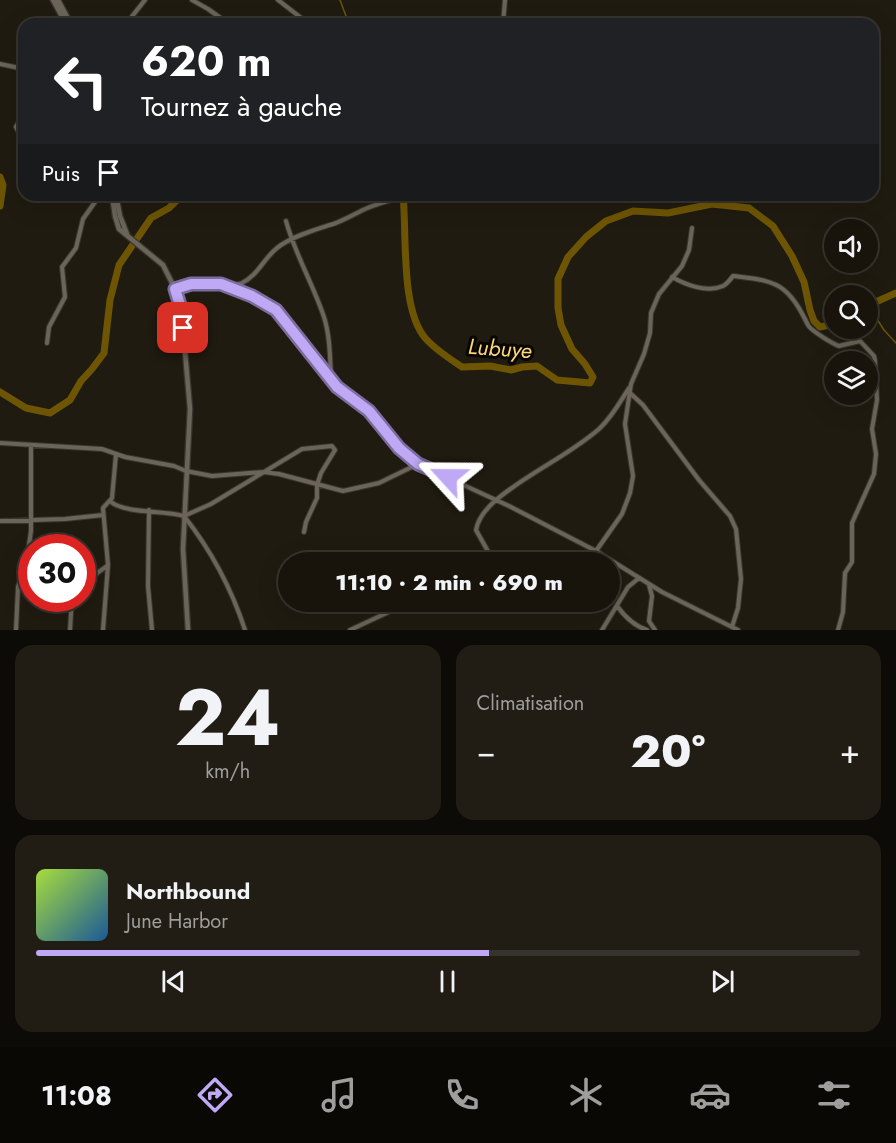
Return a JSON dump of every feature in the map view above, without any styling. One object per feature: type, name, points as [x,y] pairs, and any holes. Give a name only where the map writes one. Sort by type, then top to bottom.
[{"type":"street","points":[[53,0],[63,18]]},
{"type":"street","points":[[58,0],[68,18]]},
{"type":"street","points":[[131,18],[145,0]]},
{"type":"street","points":[[192,0],[221,18]]},
{"type":"street","points":[[278,0],[301,18]]},
{"type":"street","points":[[504,18],[505,0]]},
{"type":"street","points":[[0,64],[18,68]]},
{"type":"street","points":[[47,343],[49,327],[65,297],[62,267],[76,248],[83,219],[96,201]]},
{"type":"street","points":[[116,201],[129,238],[163,264],[175,289],[183,317],[189,388],[184,516],[184,569],[188,630]]},
{"type":"street","points":[[229,286],[239,284],[253,276],[273,251],[291,239],[391,201]]},
{"type":"street","points":[[285,221],[324,317],[331,378]]},
{"type":"street","points":[[488,552],[476,530],[481,518],[496,500],[601,428],[614,413],[631,384],[644,354],[659,294],[682,266],[689,250],[692,228]]},
{"type":"street","points":[[672,277],[682,283],[707,288],[722,287],[733,276],[777,286],[793,299],[805,317],[808,327],[812,330],[839,346],[860,341],[874,356],[877,400],[872,429],[876,454],[874,474],[852,523],[852,562],[845,573],[843,612],[838,630]]},
{"type":"street","points":[[175,289],[191,284],[207,283],[229,286],[276,310],[344,394],[369,411],[392,440],[418,464],[599,552]]},
{"type":"street","points":[[596,550],[622,514],[630,494],[633,476],[625,424],[631,384]]},
{"type":"street","points":[[630,393],[643,405],[733,522],[740,558],[741,579],[738,608],[732,627]]},
{"type":"street","points":[[0,444],[96,448],[174,466],[186,471],[222,477],[264,472],[295,477],[343,491],[379,483],[418,464]]},
{"type":"street","points":[[30,534],[31,445]]},
{"type":"street","points":[[111,502],[121,508],[184,516],[211,504],[302,449],[335,447],[321,473],[317,485],[317,498],[304,532]]},
{"type":"street","points":[[103,630],[108,565],[103,515],[104,508],[111,502],[116,454]]},
{"type":"street","points":[[149,510],[148,585],[152,630]]},
{"type":"street","points":[[0,521],[103,515]]},
{"type":"street","points":[[184,516],[213,561],[239,610],[245,630]]},
{"type":"street","points":[[96,574],[108,565]]},
{"type":"street","points":[[620,566],[703,614],[738,630]]},
{"type":"street","points":[[620,601],[628,587],[639,578]]},
{"type":"street","points":[[620,610],[639,628],[652,630],[649,621],[652,596],[649,584]]},
{"type":"street","points":[[16,630],[18,587]]},
{"type":"street","points":[[70,630],[71,612]]},
{"type":"street","points":[[350,630],[389,612]]},
{"type":"street","points":[[602,630],[613,612]]},
{"type":"waterway","points":[[340,0],[347,18]]},
{"type":"waterway","name":"Lubuye","points":[[0,177],[3,185],[0,206]]},
{"type":"waterway","name":"Lubuye","points":[[0,392],[26,408],[50,413],[70,400],[81,381],[104,353],[110,300],[119,265],[151,218],[169,208],[176,201]]},
{"type":"waterway","name":"Lubuye","points":[[403,201],[406,270],[412,310],[426,339],[462,367],[490,366],[511,370],[537,366],[557,380],[590,383],[593,377],[572,349],[561,325],[558,308],[558,279],[568,257],[586,237],[606,221],[633,211],[668,213],[712,204],[749,208],[773,226],[792,256],[804,282],[814,321],[820,327],[824,326]]},
{"type":"waterway","name":"Lubuye","points":[[878,301],[896,293]]},
{"type":"waterway","points":[[878,321],[896,343]]},
{"type":"route","points":[[183,328],[183,317],[175,289],[191,284],[221,284],[252,296],[276,310],[337,387],[369,411],[399,448],[418,464],[448,477]]}]
